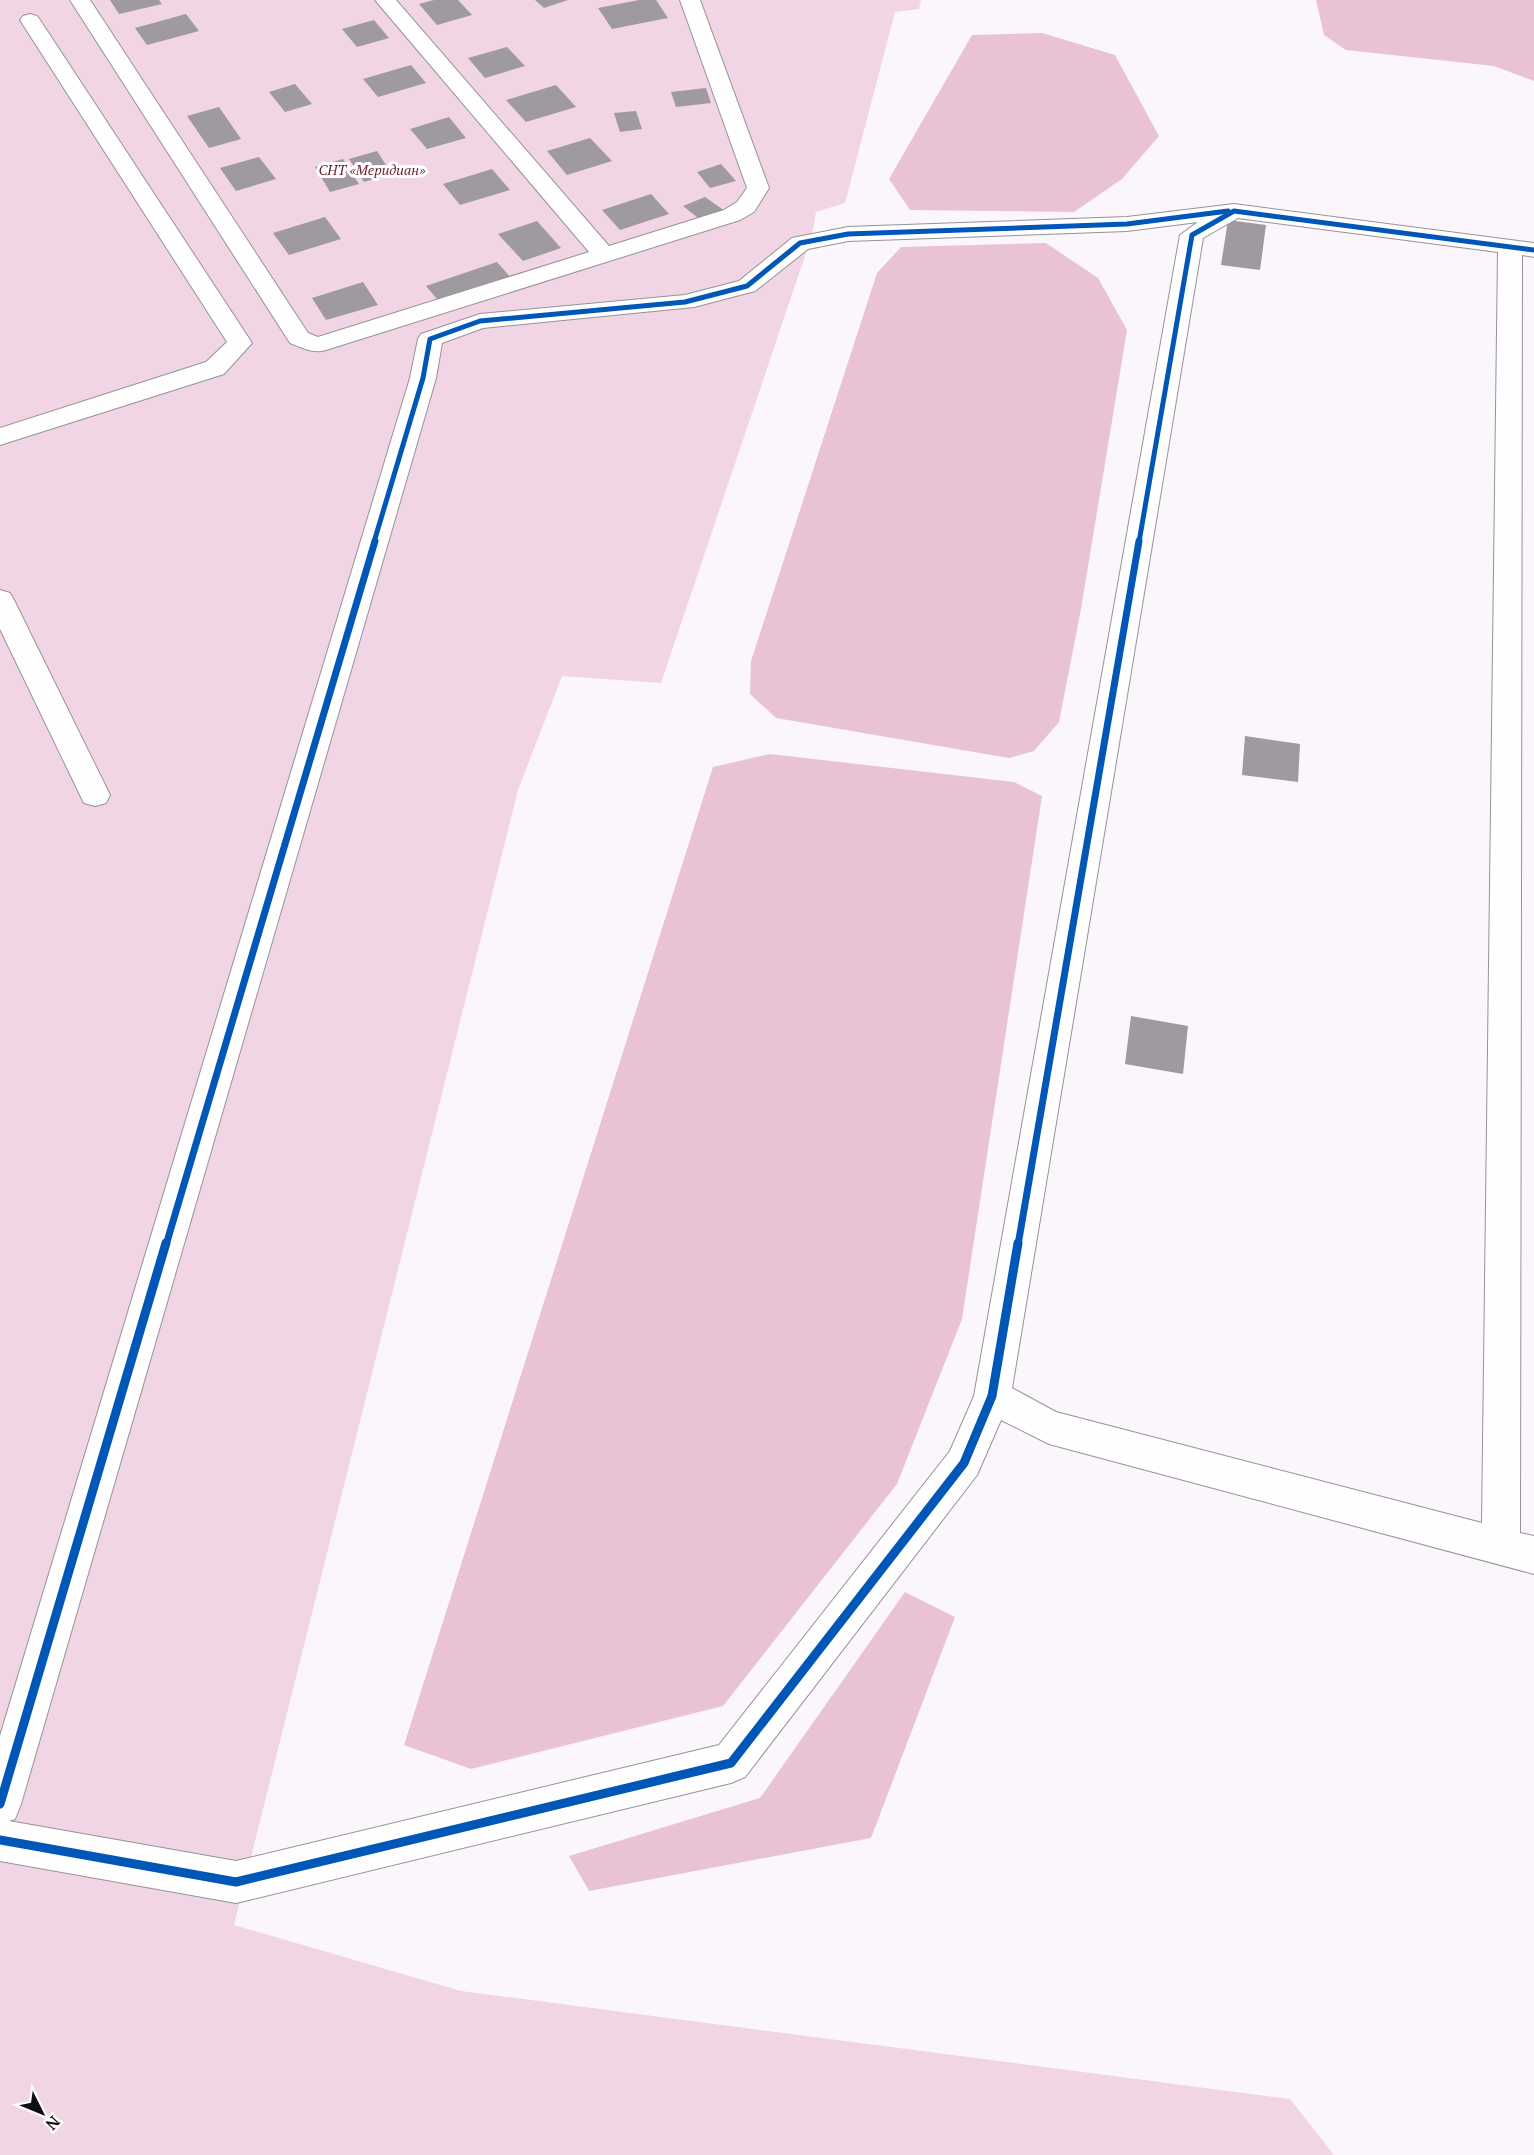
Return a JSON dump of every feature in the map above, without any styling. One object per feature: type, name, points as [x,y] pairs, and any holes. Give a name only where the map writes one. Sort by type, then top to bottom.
[{"type":"street","points":[[80,0],[299,338],[307,343],[331,343],[732,215],[746,207],[758,188],[690,0]]},
{"type":"street","points":[[385,0],[605,256]]},
{"type":"street","points":[[0,436],[215,368],[240,344],[30,20]]},
{"type":"street","points":[[0,1840],[236,1882],[731,1763],[963,1463],[992,1396],[1192,235],[1234,211]]},
{"type":"street","points":[[0,1804],[420,389],[430,339],[480,321],[685,302],[747,286],[800,243],[848,234],[1127,224],[1234,211],[1522,248],[1518,1551],[1049,1427],[992,1396]]},
{"type":"street","points":[[0,600],[95,795]]},
{"type":"green space","name":"СНТ «Меридиан»","points":[[0,0],[921,0],[919,9],[895,12],[845,203],[816,212],[812,235],[661,683],[562,676],[518,790],[234,1925],[461,1991],[1290,2099],[1334,2155],[0,2155]]},
{"type":"shaded area","points":[[1316,0],[1534,0],[1534,81],[1494,66],[1346,50],[1324,35]]},
{"type":"shaded area","points":[[1042,33],[1115,55],[1159,136],[1122,179],[1074,212],[910,210],[889,179],[972,35]]},
{"type":"shaded area","points":[[1046,243],[1098,278],[1127,330],[1081,609],[1059,722],[1034,751],[1009,758],[776,718],[750,694],[751,661],[877,273],[901,247]]},
{"type":"shaded area","points":[[770,754],[1014,782],[1042,796],[962,1319],[897,1484],[723,1706],[471,1769],[404,1745],[713,767]]},
{"type":"shaded area","points":[[905,1592],[955,1617],[871,1838],[589,1891],[569,1856],[760,1798]]},
{"type":"building","points":[[110,0],[159,0],[162,4],[119,14]]},
{"type":"building","points":[[434,0],[458,0],[472,15],[437,25],[419,4]]},
{"type":"building","points":[[535,0],[568,0],[544,8]]},
{"type":"building","points":[[639,0],[656,0],[668,18],[612,29],[598,8]]},
{"type":"building","points":[[186,14],[199,31],[147,45],[135,28]]},
{"type":"building","points":[[374,20],[389,38],[357,47],[342,29]]},
{"type":"building","points":[[507,47],[525,66],[485,78],[468,58]]},
{"type":"building","points":[[411,65],[426,83],[378,97],[363,79]]},
{"type":"building","points":[[295,84],[312,104],[285,112],[269,92]]},
{"type":"building","points":[[556,85],[576,107],[526,122],[506,100]]},
{"type":"building","points":[[706,88],[711,103],[676,107],[671,92]]},
{"type":"building","points":[[219,107],[241,139],[209,148],[187,116]]},
{"type":"building","points":[[636,111],[642,129],[620,132],[614,113]]},
{"type":"building","points":[[449,117],[466,138],[427,149],[410,129]]},
{"type":"building","points":[[590,138],[612,161],[567,175],[547,151]]},
{"type":"building","points":[[377,151],[392,174],[364,182],[349,159]]},
{"type":"building","points":[[259,157],[276,179],[236,191],[220,168]]},
{"type":"building","points":[[343,159],[359,184],[330,192],[315,167]]},
{"type":"building","points":[[721,164],[736,181],[710,188],[697,172]]},
{"type":"building","points":[[492,169],[510,190],[460,205],[443,184]]},
{"type":"building","points":[[651,194],[669,214],[620,230],[602,210]]},
{"type":"building","points":[[705,197],[725,211],[702,221],[683,206]]},
{"type":"building","points":[[325,217],[341,239],[289,255],[273,233]]},
{"type":"building","points":[[1228,220],[1266,225],[1260,270],[1221,265]]},
{"type":"building","points":[[537,221],[561,248],[523,261],[498,234]]},
{"type":"building","points":[[497,262],[512,279],[441,304],[426,286]]},
{"type":"building","points":[[363,282],[378,305],[326,320],[312,298]]},
{"type":"building","points":[[1245,736],[1300,744],[1298,782],[1242,775]]},
{"type":"building","points":[[1131,1016],[1188,1026],[1183,1074],[1125,1064]]},
{"type":"cycle path","points":[[0,1804],[423,378],[430,339],[480,321],[685,302],[747,286],[800,243],[848,234],[1127,224],[1228,211]]},
{"type":"cycle path","points":[[0,1840],[236,1882],[731,1763],[964,1463],[992,1396],[1192,235],[1234,211],[1534,250]]}]
